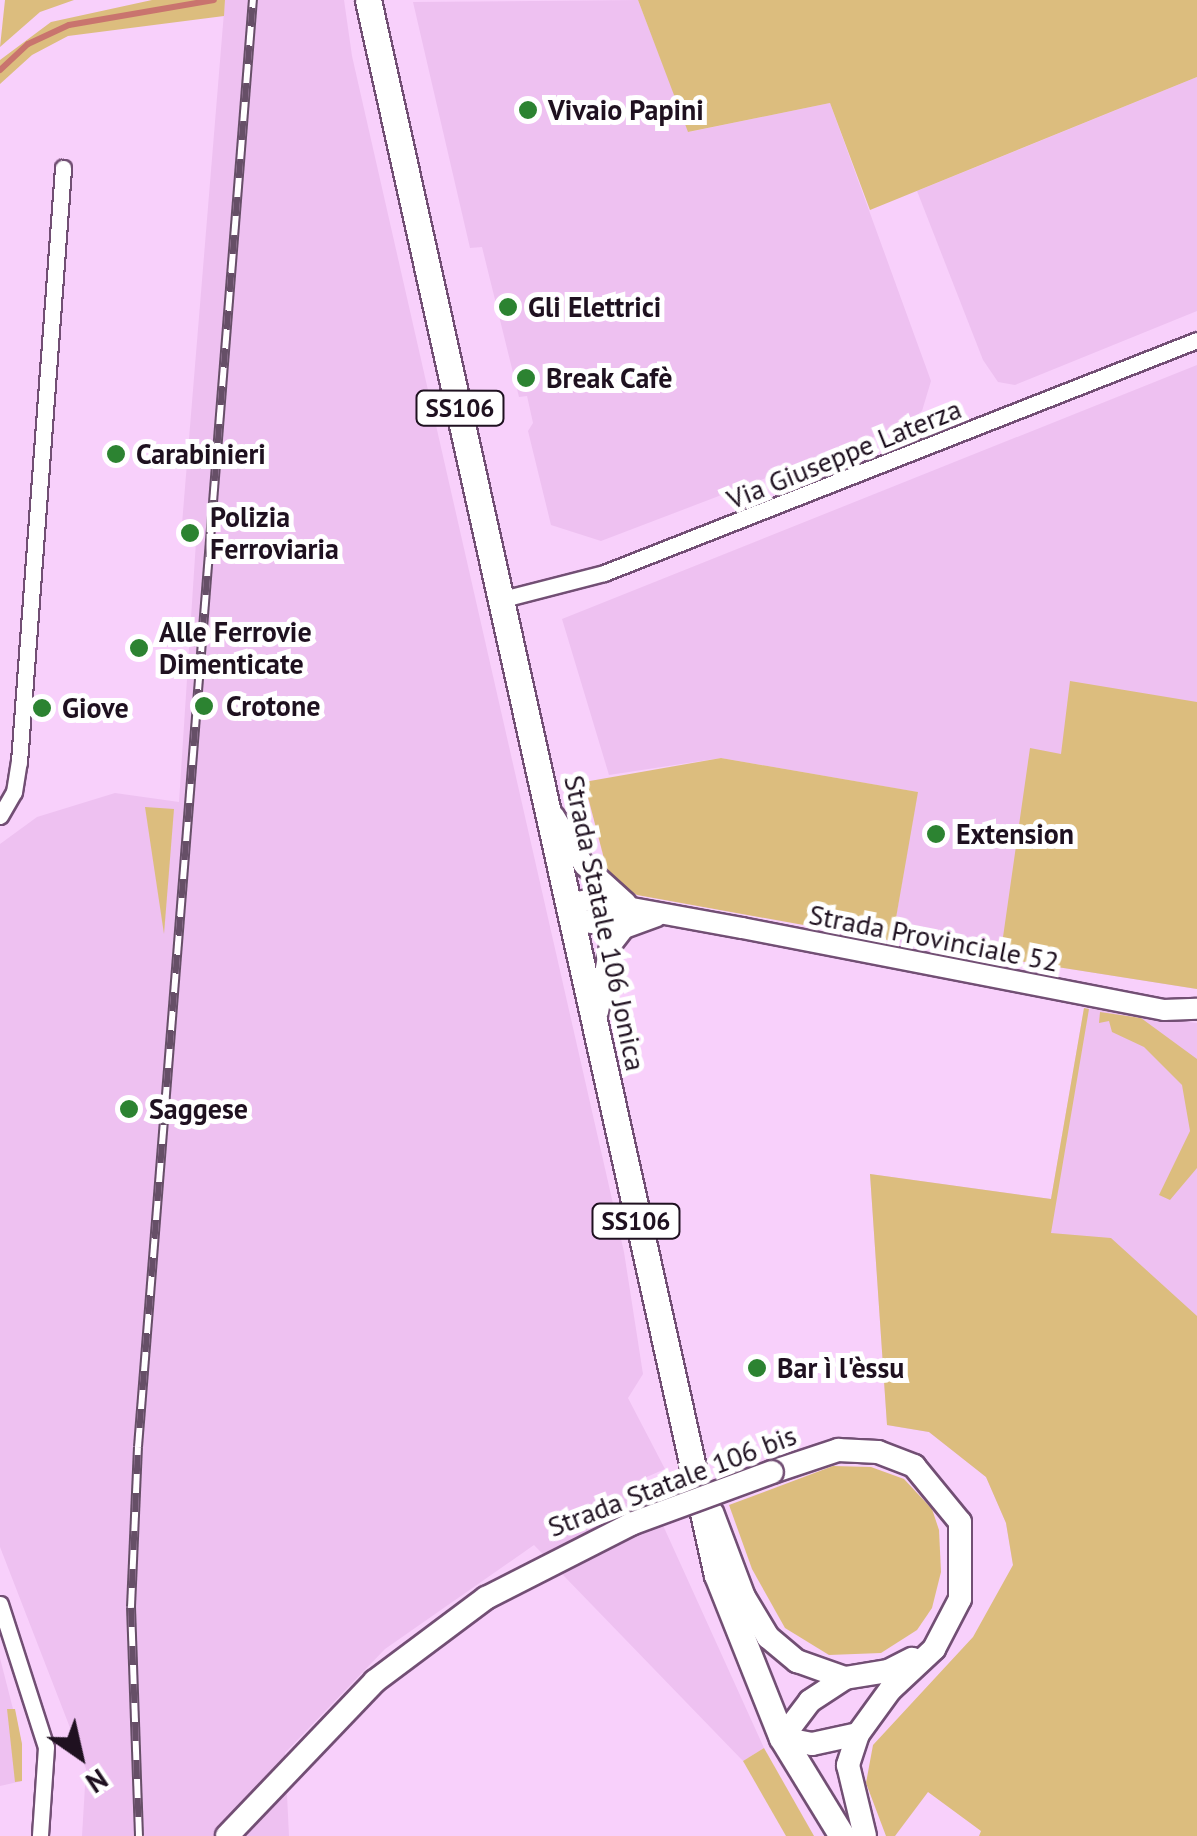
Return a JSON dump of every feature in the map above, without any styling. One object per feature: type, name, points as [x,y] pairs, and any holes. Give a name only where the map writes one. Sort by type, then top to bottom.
[{"type":"main road","name":"Strada Statale 106 Jonica","points":[[368,0],[554,816],[681,1430],[717,1575],[782,1738],[842,1836]]},
{"type":"main road","points":[[681,1430],[744,1597],[768,1637],[796,1662],[846,1678]]},
{"type":"main road","name":"Strada Statale 106 bis","points":[[227,1836],[375,1681],[486,1598],[630,1524],[838,1450],[878,1452],[914,1466],[946,1500],[960,1522],[960,1599],[934,1648],[890,1690],[858,1734]]},
{"type":"main road","points":[[858,1734],[812,1744],[782,1738],[810,1701],[846,1678],[888,1671],[934,1648]]},
{"type":"main road","points":[[858,1734],[848,1765],[865,1836]]},
{"type":"street","points":[[0,816],[14,792],[19,762],[63,168]]},
{"type":"street","name":"Via Giuseppe Laterza","points":[[504,599],[604,574],[1197,340]]},
{"type":"street","points":[[554,816],[604,888],[661,915]]},
{"type":"street","points":[[573,909],[592,922],[661,915]]},
{"type":"street","points":[[597,1029],[600,976],[610,946],[624,928],[661,915]]},
{"type":"street","name":"Strada Provinciale 52","points":[[661,915],[1164,1010],[1197,1009]]},
{"type":"street","points":[[0,1604],[46,1747],[40,1836]]},
{"type":"shaded area","points":[[5,0],[74,0],[40,12],[0,47]]},
{"type":"shaded area","points":[[152,0],[225,0],[224,16],[68,36],[32,55],[0,84],[0,60],[51,22]]},
{"type":"shaded area","points":[[225,0],[344,0],[352,56],[624,1252],[643,1374],[628,1398],[665,1469],[642,1479],[764,1748],[743,1761],[534,1545],[385,1649],[285,1753],[289,1836],[82,1836],[86,1769],[0,1547],[0,844],[37,817],[115,793],[179,802],[197,526],[182,524]]},
{"type":"shaded area","points":[[638,0],[689,132],[830,103],[931,381],[922,411],[905,425],[601,541],[551,525],[528,431],[533,423],[527,396],[519,397],[482,247],[470,248],[413,2]]},
{"type":"shaded area","points":[[638,0],[1197,0],[1197,77],[870,210],[830,103],[688,132]]},
{"type":"shaded area","points":[[1197,77],[1197,311],[1015,385],[998,382],[983,360],[917,191]]},
{"type":"shaded area","points":[[1197,365],[1197,989],[892,941],[917,792],[721,758],[609,775],[562,619]]},
{"type":"shaded area","points":[[1070,681],[1197,702],[1197,989],[1000,958],[1030,748],[1061,754]]},
{"type":"shaded area","points":[[721,758],[918,792],[892,941],[637,895],[616,883],[607,870],[584,782]]},
{"type":"shaded area","points":[[145,807],[174,809],[164,934]]},
{"type":"shaded area","points":[[1084,1008],[1197,1023],[1197,1427],[1013,1565],[1006,1523],[986,1477],[929,1432],[887,1425],[870,1174],[1051,1199]]},
{"type":"shaded area","points":[[1084,1008],[1089,1009],[1051,1233],[1111,1238],[1197,1316],[1197,1836],[979,1836],[981,1831],[928,1792],[895,1836],[886,1836],[866,1783],[873,1745],[973,1637],[1013,1565],[1006,1523],[986,1477],[929,1432],[887,1425],[870,1174],[1051,1199]]},
{"type":"shaded area","points":[[1100,1012],[1141,1018],[1197,1059],[1197,1168],[1170,1200],[1159,1195],[1190,1131],[1182,1085],[1144,1047],[1112,1032],[1109,1021],[1099,1023]]},
{"type":"shaded area","points":[[833,1466],[871,1467],[904,1479],[932,1509],[939,1530],[941,1572],[932,1608],[917,1630],[881,1653],[829,1655],[785,1628],[752,1569],[729,1505]]},
{"type":"shaded area","points":[[0,1658],[22,1744],[22,1781],[0,1786]]},
{"type":"shaded area","points":[[7,1709],[15,1709],[22,1744],[22,1781],[15,1782]]},
{"type":"shaded area","points":[[764,1748],[814,1836],[786,1836],[743,1761]]},
{"type":"waterway","points":[[0,70],[28,44],[69,25],[214,0]]},
{"type":"railway","points":[[139,1836],[131,1607],[138,1447],[253,0]]},
{"type":"place","name":"Vivaio Papini","points":[[528,110]]},
{"type":"place","name":"Gli Elettrici","points":[[508,307]]},
{"type":"place","name":"Break Cafè","points":[[526,378]]},
{"type":"place","name":"Carabinieri","points":[[116,454]]},
{"type":"place","name":"Polizia Ferroviaria","points":[[190,533]]},
{"type":"place","name":"Alle Ferrovie Dimenticate","points":[[139,648]]},
{"type":"place","name":"Crotone","points":[[204,706]]},
{"type":"place","name":"Giove","points":[[42,708]]},
{"type":"place","name":"Extension","points":[[936,834]]},
{"type":"place","name":"Saggese","points":[[129,1109]]},
{"type":"place","name":"Bar ì l'èssu","points":[[757,1368]]}]
